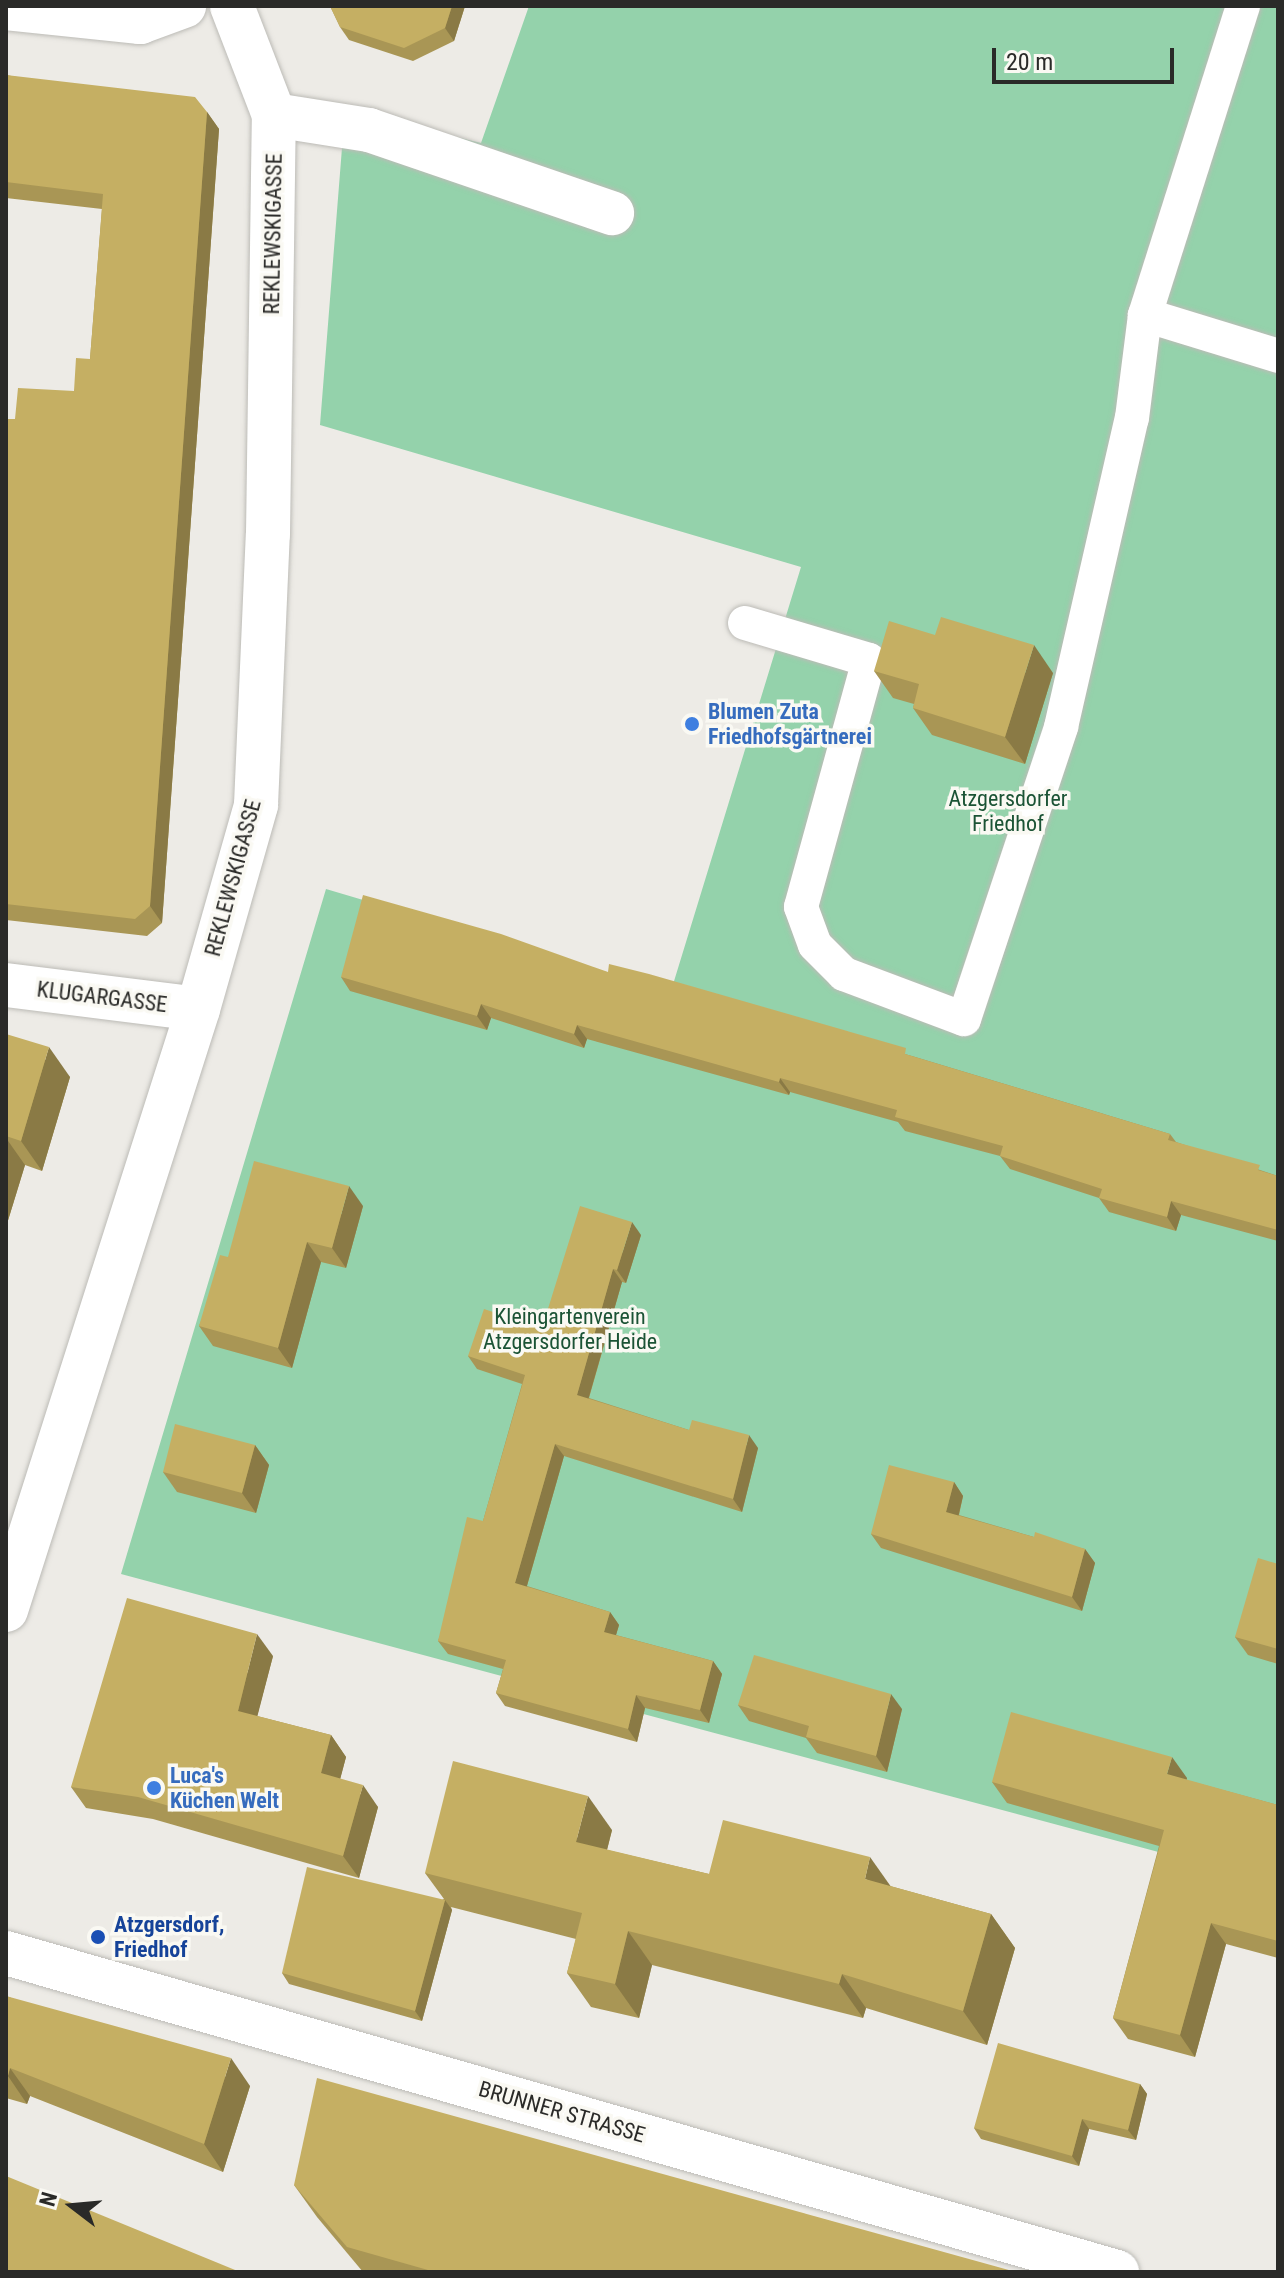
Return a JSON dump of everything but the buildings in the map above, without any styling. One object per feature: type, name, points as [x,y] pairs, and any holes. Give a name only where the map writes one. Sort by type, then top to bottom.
[{"type":"street","points":[[6,8],[140,22],[184,6]]},
{"type":"street","name":"REKLEWSKIGASSE","points":[[6,1610],[198,1009],[256,805],[268,534],[274,115],[232,6]]},
{"type":"street","points":[[274,115],[369,130],[612,213]]},
{"type":"street","name":"KLUGARGASSE","points":[[6,985],[198,1009]]},
{"type":"street","name":"BRUNNER STRASSE","points":[[6,1953],[1117,2272]]},
{"type":"lane","points":[[745,623],[869,660],[801,907],[815,945],[844,974],[964,1019],[1061,727],[1132,418],[1145,315],[1243,6]]},
{"type":"lane","points":[[1145,315],[1278,356]]},
{"type":"green space","points":[[529,6],[1278,6],[1278,1884],[121,1574],[326,889],[671,991],[801,567],[320,425],[345,110],[481,143]]},
{"type":"place","name":"Blumen Zuta Friedhofsgärtnerei","points":[[692,724]]},
{"type":"place","name":"Luca's Küchen Welt","points":[[154,1788]]},
{"type":"place","name":"Atzgersdorf, Friedhof","points":[[98,1937]]},
{"type":"park label","name":"Atzgersdorfer Friedhof","points":[[1008,810]]},
{"type":"park label","name":"Kleingartenverein Atzgersdorfer Heide","points":[[570,1328]]}]
